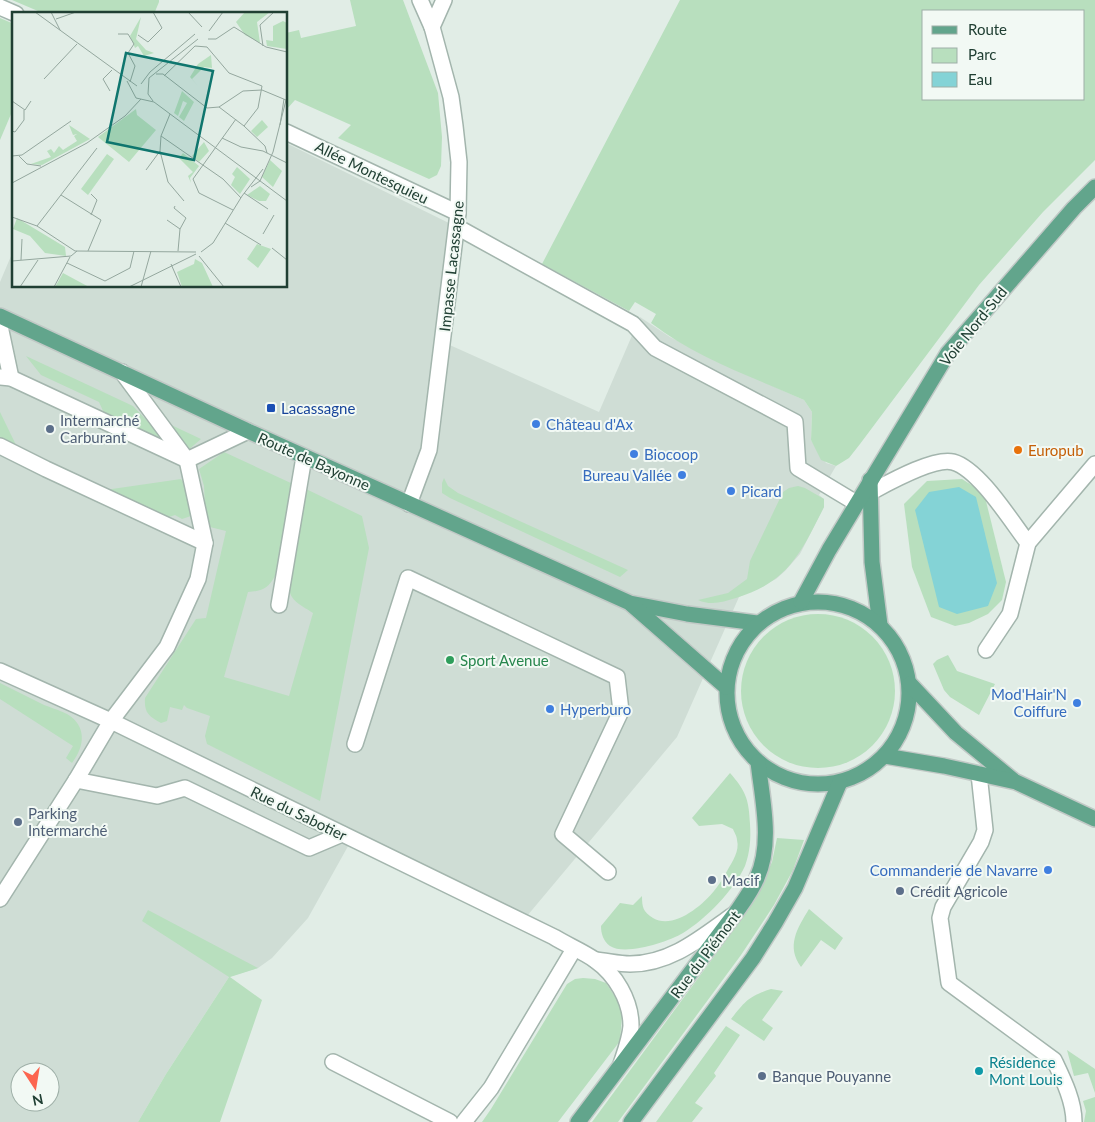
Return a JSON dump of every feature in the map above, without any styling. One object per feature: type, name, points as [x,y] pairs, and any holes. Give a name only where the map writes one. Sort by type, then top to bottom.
[{"type":"main road","name":"Voie Nord-Sud","points":[[802,602],[856,503],[871,486],[948,353],[1074,208],[1095,187]]},
{"type":"main road","name":"Route de Bayonne","points":[[0,316],[248,432],[630,603],[687,614],[758,623]]},
{"type":"main road","points":[[871,486],[872,562],[880,625]]},
{"type":"main road","points":[[802,602],[830,602],[856,609],[880,625],[893,639],[902,656],[910,684],[908,710],[900,734],[885,756],[864,772],[840,782],[810,784],[782,778],[758,762],[740,741],[728,715],[726,687],[731,663],[742,641],[758,623],[778,610],[802,602]]},
{"type":"main road","name":"Route de Bayonne","points":[[630,603],[726,687]]},
{"type":"main road","points":[[910,684],[956,733],[1016,782]]},
{"type":"main road","points":[[885,756],[1016,782],[1095,819]]},
{"type":"main road","name":"Rue du Piémont","points":[[578,1122],[737,911],[758,878],[763,860],[766,833],[758,762]]},
{"type":"main road","points":[[631,1122],[753,958],[776,923],[795,888],[840,782]]},
{"type":"street","name":"Impasse Lacassagne","points":[[409,504],[429,450],[457,220],[459,162],[449,89],[432,27],[420,0]]},
{"type":"street","points":[[432,27],[444,0]]},
{"type":"street","points":[[0,7],[12,12]]},
{"type":"street","name":"Allée Montesquieu","points":[[288,133],[457,220],[633,324],[655,348],[795,422],[798,468],[856,503]]},
{"type":"street","points":[[0,326],[6,377],[187,460],[248,432]]},
{"type":"street","points":[[0,899],[112,721],[167,647],[198,579],[206,543],[187,460],[122,372]]},
{"type":"street","points":[[0,446],[206,543]]},
{"type":"street","points":[[279,605],[304,457]]},
{"type":"street","points":[[871,486],[893,480],[934,463],[951,462],[964,467],[981,482],[1028,543]]},
{"type":"street","points":[[986,650],[1010,614],[1028,543],[1095,464]]},
{"type":"street","points":[[356,744],[408,578],[617,677],[621,711],[563,834],[608,872]]},
{"type":"street","name":"Rue du Sabotier","points":[[0,671],[112,721],[595,960],[616,981],[622,990],[627,1004],[631,1025],[629,1039],[619,1068]]},
{"type":"street","points":[[979,774],[985,830],[981,842],[943,906],[940,918],[949,983],[1054,1060],[1069,1097],[1074,1122]]},
{"type":"street","points":[[76,780],[157,796],[185,788],[309,848],[342,834]]},
{"type":"street","name":"Rue du Sabotier","points":[[595,960],[630,964],[650,962],[670,956],[689,946],[737,911]]},
{"type":"street","points":[[464,1122],[491,1088],[574,949]]},
{"type":"street","points":[[333,1062],[450,1122]]},
{"type":"shaded area","points":[[288,144],[457,227],[443,342],[599,412],[640,317],[670,337],[726,365],[804,400],[812,412],[811,440],[826,463],[836,466],[819,495],[824,499],[824,507],[800,554],[776,579],[739,597],[677,737],[522,922],[352,839],[308,918],[272,958],[258,968],[229,977],[166,1074],[138,1122],[0,1122],[0,282],[12,254],[12,288],[288,288]]},
{"type":"green space","points":[[12,0],[159,0],[155,12],[40,12]]},
{"type":"green space","points":[[350,0],[403,0],[438,93],[442,137],[441,166],[437,175],[429,179],[338,138],[351,125],[295,100],[288,108],[288,33],[299,30],[301,38],[356,26]]},
{"type":"green space","points":[[680,0],[1095,0],[1095,160],[1043,212],[979,285],[849,458],[836,466],[821,460],[811,440],[812,412],[804,400],[725,366],[687,347],[651,323],[656,314],[635,302],[629,311],[542,264]]},
{"type":"green space","points":[[0,18],[12,23],[12,112],[0,140]]},
{"type":"green space","points":[[26,356],[133,406],[154,428],[165,444],[110,418],[104,413],[99,402],[41,375]]},
{"type":"green space","points":[[0,412],[17,447],[0,439]]},
{"type":"green space","points":[[167,423],[201,439],[187,451]]},
{"type":"green space","points":[[224,452],[293,484],[275,576],[270,584],[264,588],[248,592],[224,677],[289,696],[313,613],[292,597],[289,589],[306,489],[362,516],[369,548],[320,801],[207,744],[205,736],[210,716],[187,708],[184,705],[182,710],[170,707],[167,721],[161,723],[150,716],[145,707],[145,698],[196,619],[206,618],[226,531],[206,526],[204,486],[199,469]]},
{"type":"green space","points":[[444,478],[448,486],[458,493],[628,570],[620,577],[450,498],[442,493]]},
{"type":"green space","points":[[181,479],[188,492],[192,507],[191,516],[182,519],[175,515],[166,518],[105,490]]},
{"type":"green space","points":[[962,479],[984,493],[1006,582],[1002,600],[988,614],[969,623],[955,626],[931,617],[912,567],[904,504],[927,481]]},
{"type":"green space","points":[[798,486],[824,499],[824,507],[808,538],[791,563],[781,574],[754,591],[717,603],[698,600],[728,593],[747,579],[750,561],[783,492]]},
{"type":"green space","points":[[818,614],[847,620],[861,627],[872,637],[882,648],[889,662],[895,691],[889,720],[882,734],[872,745],[861,755],[847,762],[818,768],[789,762],[775,755],[764,745],[754,734],[747,720],[741,691],[747,662],[754,648],[764,637],[775,627],[789,620]]},
{"type":"green space","points":[[948,655],[957,671],[995,684],[979,715],[950,697],[944,690],[933,664]]},
{"type":"green space","points":[[0,683],[67,714],[78,724],[82,737],[80,750],[72,763],[66,758],[73,746],[0,699]]},
{"type":"green space","points":[[730,773],[746,796],[749,808],[750,830],[747,861],[734,885],[710,912],[676,937],[636,949],[617,949],[610,946],[603,937],[601,926],[620,903],[633,905],[642,896],[643,906],[647,914],[661,921],[669,921],[678,919],[695,909],[718,886],[736,852],[738,844],[736,836],[733,829],[722,824],[699,826],[692,818]]},
{"type":"green space","points":[[777,838],[804,840],[793,870],[774,905],[741,955],[618,1122],[592,1122],[724,943],[759,889],[772,862]]},
{"type":"green space","points":[[809,909],[843,938],[835,950],[821,940],[801,967],[794,952],[794,945],[797,931]]},
{"type":"green space","points":[[148,910],[258,968],[230,977],[262,1000],[220,1122],[138,1122],[166,1074],[229,977],[142,921]]},
{"type":"green space","points":[[575,979],[595,979],[606,983],[618,1001],[622,1016],[620,1041],[558,1122],[482,1122],[567,984]]},
{"type":"green space","points":[[771,989],[783,991],[762,1020],[773,1028],[764,1041],[731,1019],[748,1000],[757,994]]},
{"type":"green space","points":[[726,1026],[740,1035],[714,1073],[716,1076],[695,1103],[703,1108],[692,1122],[656,1122]]},
{"type":"green space","points":[[1067,1050],[1095,1069],[1095,1093],[1088,1073],[1074,1076]]},
{"type":"green space","points":[[1095,1097],[1095,1122],[1084,1122],[1086,1111],[1083,1101]]},
{"type":"water","points":[[959,487],[976,497],[997,583],[988,606],[957,614],[939,607],[915,510],[929,492]]},
{"type":"place","name":"Lacassagne","points":[[271,408]]},
{"type":"place","name":"Château d'Ax","points":[[536,424]]},
{"type":"place","name":"Intermarché Carburant","points":[[50,429]]},
{"type":"place","name":"Europub","points":[[1018,450]]},
{"type":"place","name":"Biocoop","points":[[634,454]]},
{"type":"place","name":"Bureau Vallée","points":[[682,475]]},
{"type":"place","name":"Picard","points":[[731,491]]},
{"type":"place","name":"Sport Avenue","points":[[450,660]]},
{"type":"place","name":"Mod'Hair'N Coiffure","points":[[1077,703]]},
{"type":"place","name":"Hyperburo","points":[[550,709]]},
{"type":"place","name":"Parking Intermarché","points":[[18,822]]},
{"type":"place","name":"Commanderie de Navarre","points":[[1048,870]]},
{"type":"place","name":"Macif","points":[[712,880]]},
{"type":"place","name":"Crédit Agricole","points":[[900,891]]},
{"type":"place","name":"Résidence Mont Louis","points":[[979,1071]]},
{"type":"place","name":"Banque Pouyanne","points":[[762,1076]]}]
